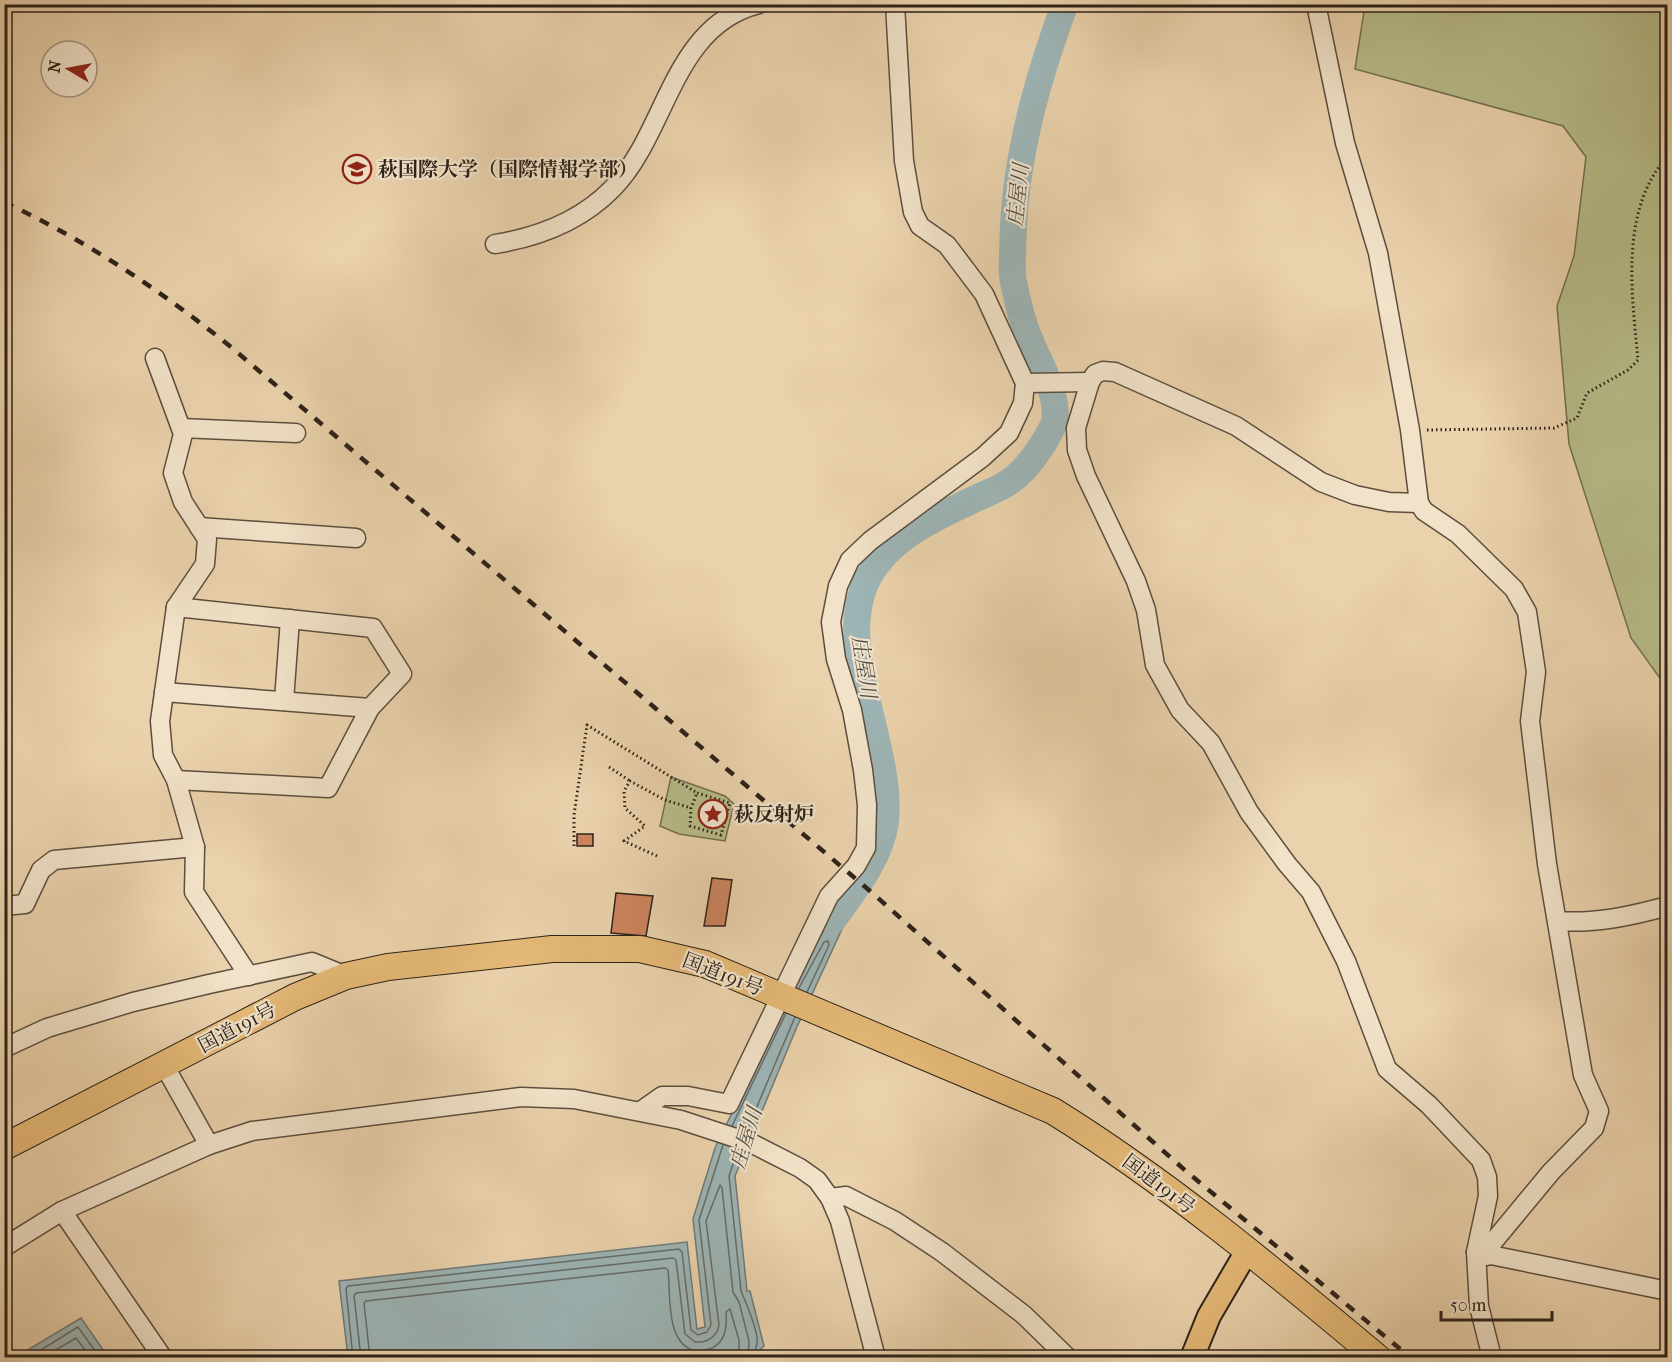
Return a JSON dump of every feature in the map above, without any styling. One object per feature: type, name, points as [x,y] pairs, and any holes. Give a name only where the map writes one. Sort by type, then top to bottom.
[{"type":"highway","name":"国道191号","points":[[4,1147],[295,997],[346,976],[388,967],[466,957],[607,947],[640,949],[705,964],[1053,1111],[1105,1143],[1247,1251],[1378,1358]]},
{"type":"main road","points":[[1192,1358],[1209,1316],[1247,1251]]},
{"type":"street","points":[[495,244],[528,239],[558,227],[586,211],[614,188],[645,141],[679,73],[706,33],[745,8],[759,4]]},
{"type":"street","points":[[642,1110],[662,1096],[688,1096],[729,1104],[783,998],[829,896],[856,866],[866,848],[867,806],[863,771],[852,710],[836,659],[831,622],[838,586],[850,560],[870,541],[983,457],[1009,433],[1023,404],[1025,383],[984,294],[947,245],[920,226],[913,212],[904,161],[895,4]]},
{"type":"street","points":[[1316,4],[1346,142],[1378,253],[1410,430],[1419,503],[1424,511],[1458,534],[1514,589],[1527,612],[1536,672],[1530,721],[1557,921],[1584,1075],[1599,1111],[1594,1128],[1551,1172],[1482,1254]]},
{"type":"street","points":[[155,358],[183,434],[174,473],[183,502],[207,539],[205,564],[176,607],[160,721],[163,755],[176,780],[195,847],[194,892],[249,976]]},
{"type":"street","points":[[1419,503],[1389,502],[1355,495],[1321,482],[1236,426],[1115,372],[1103,371],[1095,374],[1089,382],[1077,428],[1077,450],[1086,476],[1136,581],[1146,610],[1155,665],[1180,710],[1211,743],[1250,812],[1287,864],[1311,892],[1346,961],[1387,1069],[1429,1105],[1481,1160],[1487,1177],[1488,1196],[1479,1306],[1492,1358]]},
{"type":"street","points":[[1025,383],[1089,382]]},
{"type":"street","points":[[181,428],[296,434]]},
{"type":"street","points":[[199,526],[356,538]]},
{"type":"street","points":[[176,607],[373,628],[402,674],[369,708],[328,788],[176,780]]},
{"type":"street","points":[[284,702],[290,619]]},
{"type":"street","points":[[164,692],[369,708]]},
{"type":"street","points":[[4,906],[25,904],[41,870],[54,860],[195,847]]},
{"type":"street","points":[[1557,921],[1593,922],[1627,917],[1668,906]]},
{"type":"street","points":[[4,1048],[47,1028],[132,1002],[312,962],[346,976]]},
{"type":"street","points":[[164,1065],[209,1145]]},
{"type":"street","points":[[4,1247],[62,1212],[209,1145],[252,1131],[521,1097],[574,1099],[642,1110],[752,1143],[800,1168],[817,1180],[830,1198],[840,1221],[876,1358]]},
{"type":"street","points":[[830,1198],[846,1196],[896,1221],[942,1252],[1024,1315],[1068,1358]]},
{"type":"street","points":[[62,1212],[163,1358]]},
{"type":"street","points":[[1482,1254],[1668,1291]]},
{"type":"path","points":[[1410,430],[1554,428],[1577,418],[1587,393],[1628,370],[1638,360],[1632,292],[1632,254],[1642,196],[1652,174],[1668,156]]},
{"type":"path","points":[[574,846],[574,815],[587,724],[698,793],[730,803],[721,835],[690,826],[691,807],[698,793]]},
{"type":"path","points":[[609,767],[630,782],[665,800],[691,807]]},
{"type":"path","points":[[630,782],[624,791],[625,808],[645,826],[624,841],[657,856]]},
{"type":"green space","points":[[1365,5],[1667,5],[1667,688],[1631,638],[1569,444],[1557,306],[1574,256],[1586,157],[1563,126],[1355,69]]},
{"type":"green space","points":[[671,777],[725,796],[734,804],[725,841],[679,834],[660,826]]},
{"type":"water","points":[[849,887],[859,892],[796,1029],[735,1176],[747,1291],[750,1291],[764,1346],[760,1350],[762,1357],[348,1357],[339,1281],[687,1242],[697,1329],[705,1327],[693,1219],[715,1148],[805,962]]},
{"type":"water","points":[[81,1318],[108,1357],[16,1357]]},
{"type":"building","points":[[708,805],[720,808],[716,826],[705,823]]},
{"type":"building","points":[[577,834],[593,834],[593,846],[577,846]]},
{"type":"building","points":[[712,878],[732,880],[725,926],[704,926]]},
{"type":"building","points":[[616,893],[653,896],[646,936],[611,933]]},
{"type":"waterway","name":"庄屋川","points":[[833,920],[871,863],[885,824],[886,795],[882,765],[861,670],[857,639],[858,609],[866,582],[875,566],[901,540],[932,520],[1015,478],[1034,457],[1055,420],[1055,407],[1049,382],[1027,333],[1020,311],[1013,280],[1012,259],[1018,179],[1029,120],[1045,61],[1065,4]]},
{"type":"railway","points":[[4,202],[94,250],[150,286],[231,347],[870,891],[1187,1172],[1411,1358]]},
{"type":"place","name":"萩国際大学（国際情報学部）","points":[[357,169]]},
{"type":"place","name":"萩反射炉","points":[[713,814]]}]
